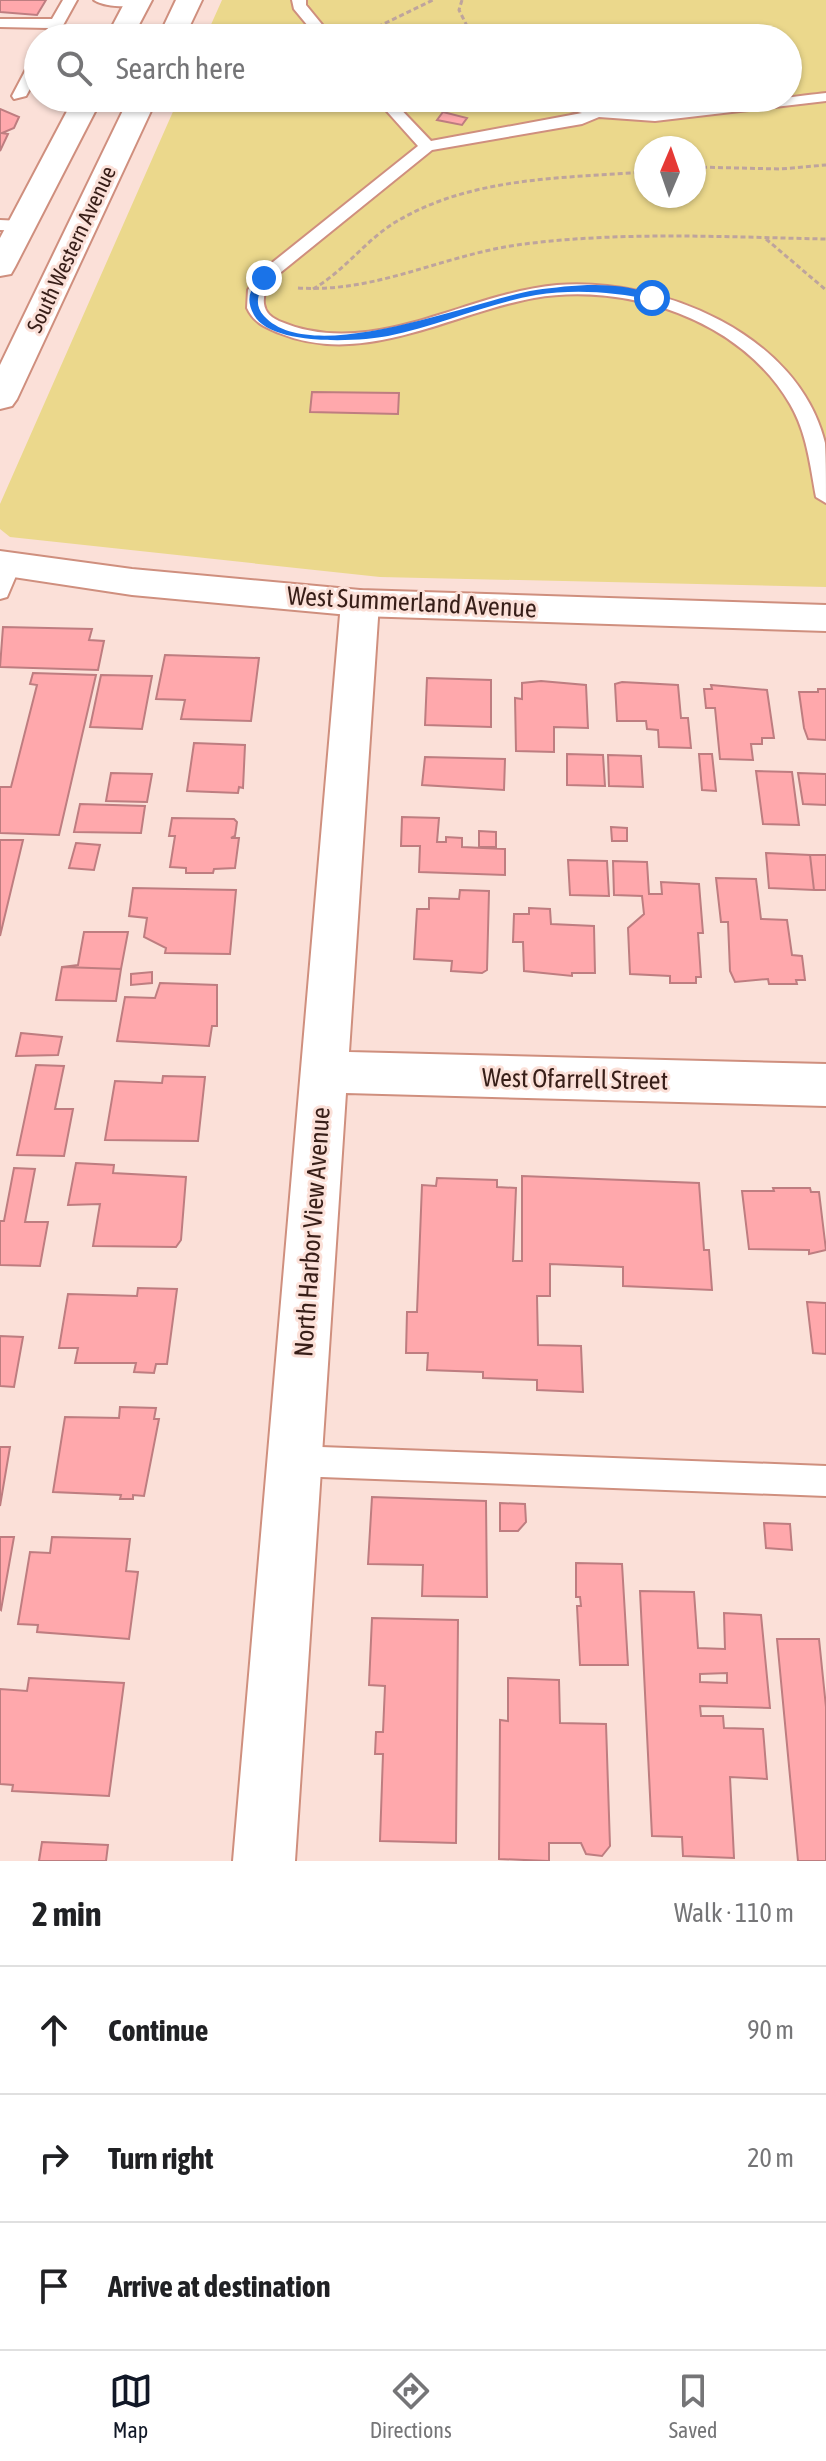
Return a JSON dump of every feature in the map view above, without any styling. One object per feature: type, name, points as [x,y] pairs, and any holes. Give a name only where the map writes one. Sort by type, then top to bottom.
[{"type":"main road","points":[[178,24],[189,0]]},
{"type":"main road","points":[[126,24],[138,1]]},
{"type":"main road","name":"South Western Avenue","points":[[0,267],[11,225],[80,112]]},
{"type":"main road","name":"South Western Avenue","points":[[0,399],[136,112]]},
{"type":"main road","name":"West Summerland Avenue","points":[[4,573],[360,603],[826,618]]},
{"type":"main road","name":"North Harbor View Avenue","points":[[264,1861],[360,603]]},
{"type":"main road","name":"West Ofarrell Street","points":[[324,1072],[826,1085]]},
{"type":"lane","points":[[0,23],[57,24],[70,0]]},
{"type":"lane","points":[[101,0],[138,1]]},
{"type":"lane","points":[[299,0],[299,6],[314,24]]},
{"type":"lane","points":[[19,96],[24,87]]},
{"type":"lane","points":[[0,94],[24,96]]},
{"type":"lane","points":[[802,100],[826,97]]},
{"type":"lane","points":[[395,112],[427,146]]},
{"type":"lane","points":[[695,112],[669,115],[597,112],[582,119],[427,146],[264,278],[254,291],[254,306],[261,319],[283,331],[312,337],[385,334],[534,293],[574,289],[621,290],[652,298],[718,325],[761,357],[806,418],[816,443],[826,497]]},
{"type":"lane","points":[[294,1461],[826,1481]]},
{"type":"path","points":[[383,24],[433,0]]},
{"type":"path","points":[[462,0],[459,10],[466,24]]},
{"type":"path","points":[[706,167],[780,169],[826,165]]},
{"type":"path","points":[[312,290],[332,280],[372,240],[396,222],[441,199],[483,189],[582,175],[634,173]]},
{"type":"path","points":[[264,278],[312,290],[383,284],[463,256],[516,245],[645,235],[826,239]]},
{"type":"path","points":[[766,238],[826,290]]},
{"type":"shaded area","points":[[222,0],[826,0],[826,587],[380,577],[10,537],[0,529],[0,504],[173,112],[802,112],[802,24],[211,24]]},
{"type":"building","points":[[0,0],[46,0],[37,15],[0,12]]},
{"type":"building","points":[[0,109],[19,117],[14,128],[2,133],[8,134],[0,151]]},
{"type":"building","points":[[443,112],[467,118],[462,125],[437,120]]},
{"type":"building","points":[[312,392],[399,393],[398,414],[310,412]]},
{"type":"building","points":[[3,627],[92,629],[89,640],[104,641],[98,670],[0,667]]},
{"type":"building","points":[[165,655],[259,658],[251,721],[181,719],[185,700],[156,699]]},
{"type":"building","points":[[33,673],[96,675],[59,835],[0,833],[0,787],[11,787],[37,685],[30,684]]},
{"type":"building","points":[[101,675],[152,676],[142,729],[90,727]]},
{"type":"building","points":[[427,678],[491,680],[491,727],[425,725]]},
{"type":"building","points":[[541,681],[586,685],[588,728],[554,727],[554,752],[516,751],[515,698],[522,699],[522,683]]},
{"type":"building","points":[[615,684],[678,685],[681,718],[688,718],[691,748],[659,747],[658,730],[647,729],[646,721],[617,721]]},
{"type":"building","points":[[711,685],[767,690],[774,738],[762,738],[762,744],[751,744],[753,760],[720,759],[715,708],[706,708],[704,689],[712,689]]},
{"type":"building","points":[[818,689],[826,689],[826,740],[808,739],[804,728],[799,692],[818,692]]},
{"type":"building","points":[[194,743],[245,745],[243,788],[239,787],[238,793],[187,791]]},
{"type":"building","points":[[567,754],[603,755],[605,786],[567,785]]},
{"type":"building","points":[[699,754],[712,754],[716,791],[702,790]]},
{"type":"building","points":[[608,755],[641,756],[643,787],[609,786]]},
{"type":"building","points":[[425,757],[505,759],[504,790],[422,785]]},
{"type":"building","points":[[756,771],[792,772],[799,825],[763,824]]},
{"type":"building","points":[[111,773],[152,774],[147,802],[106,801]]},
{"type":"building","points":[[798,773],[826,774],[826,805],[803,804]]},
{"type":"building","points":[[80,804],[145,806],[141,833],[74,832]]},
{"type":"building","points":[[402,817],[439,818],[437,842],[446,842],[446,837],[462,838],[462,847],[505,849],[505,875],[419,872],[420,846],[401,846]]},
{"type":"building","points":[[172,818],[234,819],[237,822],[235,836],[231,838],[239,838],[235,868],[214,869],[213,873],[186,873],[186,868],[170,867],[175,836],[169,836]]},
{"type":"building","points":[[611,827],[627,828],[627,841],[612,841]]},
{"type":"building","points":[[479,831],[496,832],[496,847],[479,847]]},
{"type":"building","points":[[0,840],[23,840],[0,936]]},
{"type":"building","points":[[76,843],[100,845],[94,870],[69,868]]},
{"type":"building","points":[[766,853],[810,855],[814,890],[769,888]]},
{"type":"building","points":[[810,855],[826,855],[826,890],[814,890]]},
{"type":"building","points":[[568,860],[607,861],[609,896],[570,895]]},
{"type":"building","points":[[613,861],[647,862],[649,894],[662,894],[661,882],[699,884],[703,933],[698,933],[701,977],[696,977],[696,983],[670,983],[670,976],[630,974],[628,928],[644,914],[642,896],[614,895]]},
{"type":"building","points":[[716,878],[756,879],[761,919],[787,920],[792,955],[802,956],[805,980],[796,980],[797,984],[769,984],[768,979],[735,982],[730,971],[728,922],[721,922]]},
{"type":"building","points":[[133,888],[236,890],[230,954],[165,953],[166,948],[144,937],[147,918],[129,916]]},
{"type":"building","points":[[460,890],[489,891],[487,970],[482,973],[451,971],[452,961],[414,959],[417,909],[429,909],[429,898],[459,899]]},
{"type":"building","points":[[529,908],[550,909],[551,924],[594,926],[595,973],[572,973],[572,976],[524,971],[523,942],[513,942],[514,914],[529,914]]},
{"type":"building","points":[[84,932],[128,932],[121,969],[62,967],[78,965]]},
{"type":"building","points":[[62,967],[121,969],[116,1001],[56,1000]]},
{"type":"building","points":[[152,972],[152,983],[131,985],[131,974]]},
{"type":"building","points":[[160,983],[217,985],[217,1026],[212,1026],[209,1046],[117,1041],[125,997],[155,998]]},
{"type":"building","points":[[21,1033],[62,1037],[58,1055],[16,1056]]},
{"type":"building","points":[[36,1065],[64,1066],[55,1109],[73,1109],[64,1156],[17,1155]]},
{"type":"building","points":[[163,1076],[205,1077],[198,1141],[105,1140],[115,1081],[162,1083]]},
{"type":"building","points":[[76,1163],[114,1165],[113,1173],[186,1177],[181,1240],[176,1247],[93,1246],[100,1204],[68,1205]]},
{"type":"building","points":[[14,1168],[35,1169],[25,1222],[48,1222],[40,1266],[0,1265],[0,1221],[4,1221]]},
{"type":"building","points":[[522,1176],[699,1183],[704,1250],[709,1250],[712,1290],[623,1286],[623,1267],[550,1264],[550,1296],[537,1296],[538,1345],[581,1346],[583,1392],[537,1390],[537,1380],[483,1378],[483,1372],[427,1370],[428,1353],[406,1353],[407,1312],[417,1312],[422,1185],[436,1186],[437,1178],[497,1180],[497,1187],[516,1188],[513,1261],[522,1261]]},
{"type":"building","points":[[773,1188],[810,1188],[811,1192],[819,1192],[826,1250],[809,1254],[809,1250],[749,1249],[742,1191],[774,1191]]},
{"type":"building","points":[[138,1288],[177,1289],[167,1364],[156,1364],[154,1373],[134,1372],[136,1363],[75,1363],[78,1348],[59,1348],[68,1294],[137,1296]]},
{"type":"building","points":[[807,1302],[826,1303],[826,1354],[813,1353]]},
{"type":"building","points":[[0,1336],[23,1337],[14,1387],[0,1386]]},
{"type":"building","points":[[120,1407],[156,1408],[154,1419],[159,1419],[144,1496],[120,1499],[121,1495],[53,1492],[65,1417],[119,1418]]},
{"type":"building","points":[[0,1447],[10,1447],[0,1506]]},
{"type":"building","points":[[372,1497],[486,1501],[487,1597],[422,1596],[423,1565],[368,1564]]},
{"type":"building","points":[[500,1503],[525,1504],[526,1522],[518,1531],[500,1531]]},
{"type":"building","points":[[764,1523],[790,1524],[792,1550],[766,1548]]},
{"type":"building","points":[[0,1537],[14,1537],[1,1610],[0,1609]]},
{"type":"building","points":[[52,1537],[130,1539],[126,1571],[138,1572],[129,1639],[37,1632],[38,1625],[18,1624],[30,1552],[50,1553]]},
{"type":"building","points":[[576,1563],[622,1564],[628,1665],[580,1665],[577,1606],[581,1606],[580,1597],[576,1597]]},
{"type":"building","points":[[640,1591],[694,1592],[698,1648],[725,1649],[724,1613],[761,1615],[770,1708],[700,1706],[701,1716],[723,1716],[724,1728],[763,1729],[767,1779],[730,1777],[734,1858],[683,1856],[682,1837],[652,1836]],"holes":[[[727,1673],[727,1683],[700,1682],[700,1674]]]},
{"type":"building","points":[[372,1618],[458,1620],[456,1843],[380,1841],[383,1754],[375,1754],[376,1732],[383,1732],[385,1686],[369,1685]]},
{"type":"building","points":[[777,1639],[819,1639],[826,1707],[826,1861],[798,1861]]},
{"type":"building","points":[[29,1678],[124,1683],[109,1796],[12,1791],[13,1785],[0,1784],[0,1689],[27,1691]]},
{"type":"building","points":[[508,1678],[559,1680],[560,1723],[606,1724],[610,1846],[602,1856],[586,1854],[581,1843],[549,1843],[549,1861],[499,1859],[500,1720],[508,1721]]},
{"type":"building","points":[[42,1842],[108,1845],[106,1861],[39,1861]]},
{"type":"route","points":[[264,278],[254,291],[254,306],[261,319],[283,331],[312,337],[350,338],[385,334],[534,293],[574,289],[621,290],[652,298]]}]
